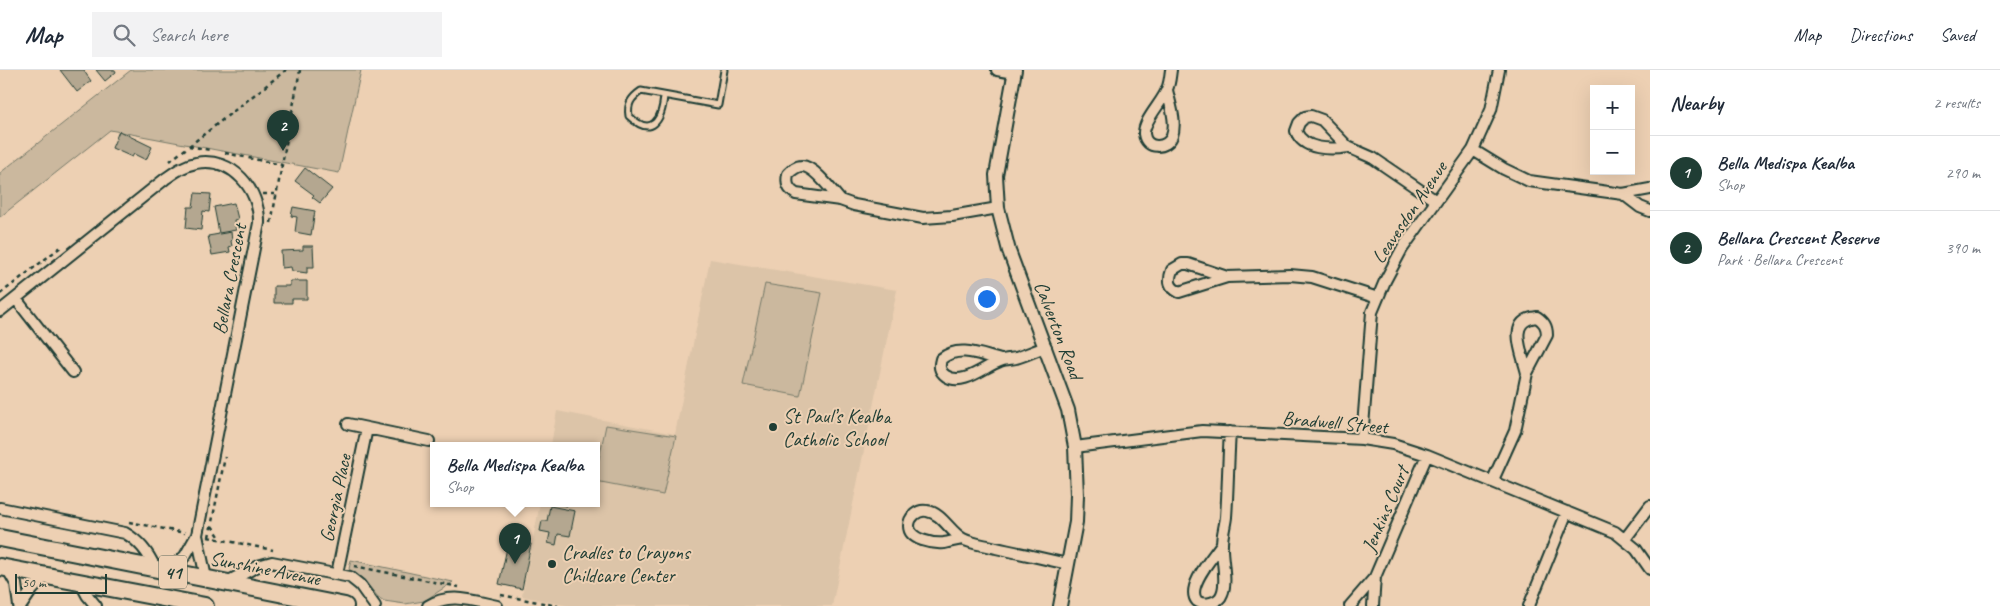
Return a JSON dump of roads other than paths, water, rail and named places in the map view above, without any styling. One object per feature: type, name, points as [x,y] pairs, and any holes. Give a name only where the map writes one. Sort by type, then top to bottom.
[{"type":"main road","name":"Sunshine Avenue","points":[[0,538],[345,606]]},
{"type":"main road","name":"41","points":[[4,567],[205,606]]},
{"type":"street","points":[[997,70],[1015,72]]},
{"type":"street","points":[[1167,90],[1174,130],[1167,144],[1161,147],[1154,146],[1147,141],[1144,134],[1146,126],[1167,90],[1171,70]]},
{"type":"street","name":"Leavesdon Avenue","points":[[1362,439],[1372,312],[1402,249],[1473,150],[1491,110],[1499,70]]},
{"type":"street","name":"Calverton Road","points":[[1015,72],[996,175],[998,208],[1009,251],[1068,410],[1074,447],[1077,495],[1076,522],[1060,606]]},
{"type":"street","points":[[1348,147],[1336,149],[1305,143],[1298,137],[1296,131],[1298,123],[1311,116],[1322,120],[1348,147],[1373,158],[1436,201]]},
{"type":"street","points":[[1473,150],[1504,169],[1529,181],[1623,194],[1650,189]]},
{"type":"street","name":"Bellara Crescent","points":[[0,311],[166,179],[186,166],[205,162],[224,166],[239,175],[250,188],[258,206],[258,223],[198,535]]},
{"type":"street","points":[[840,200],[821,178],[808,167],[801,166],[793,169],[788,174],[788,186],[796,194],[840,200],[854,205],[923,218],[952,216],[998,208]]},
{"type":"street","points":[[1623,194],[1640,207],[1650,211]]},
{"type":"street","points":[[1227,278],[1188,264],[1182,264],[1172,270],[1170,284],[1173,289],[1185,292],[1227,278],[1290,275],[1312,277],[1378,298]]},
{"type":"street","points":[[16,299],[73,372]]},
{"type":"street","points":[[1492,482],[1515,432],[1527,373],[1547,335],[1547,328],[1537,317],[1523,321],[1518,332],[1527,373]]},
{"type":"street","points":[[1001,360],[969,351],[953,352],[941,359],[939,366],[941,372],[954,379],[979,372],[1001,360],[1016,358],[1046,348]]},
{"type":"street","points":[[348,424],[429,441]]},
{"type":"street","name":"Georgia Place","points":[[337,574],[367,428]]},
{"type":"street","name":"Bradwell Street","points":[[1074,447],[1202,431],[1362,439],[1393,444],[1427,455],[1615,532],[1636,549],[1650,569]]},
{"type":"street","points":[[1222,545],[1198,578],[1194,589],[1194,597],[1200,604],[1206,606],[1218,601],[1222,594],[1222,545],[1226,520],[1230,432]]},
{"type":"street","name":"Jenkins Court","points":[[1350,606],[1375,577],[1427,455]]},
{"type":"street","points":[[1625,539],[1650,506]]},
{"type":"street","points":[[0,508],[125,534],[137,542],[162,570],[185,556],[198,535]]},
{"type":"street","points":[[962,539],[936,514],[928,511],[921,510],[910,520],[910,532],[915,537],[924,541],[942,543],[962,539],[1068,564]]},
{"type":"street","points":[[1529,606],[1568,512]]},
{"type":"street","points":[[198,535],[206,578]]},
{"type":"street","points":[[226,583],[252,569],[272,562],[337,574],[356,580],[376,606]]},
{"type":"street","points":[[4,567],[16,584],[20,606]]},
{"type":"street","points":[[20,606],[47,574]]},
{"type":"street","name":"Jenkins Court","points":[[1373,606],[1375,577]]},
{"type":"street","points":[[80,582],[96,606]]},
{"type":"street","points":[[428,606],[453,598],[497,606]]},
{"type":"lane","points":[[664,96],[664,110],[657,122],[648,126],[641,125],[629,116],[627,108],[633,97],[641,91],[718,105],[724,70]]},
{"type":"place","name":"Bellara Crescent Reserve","points":[[283,151]]},
{"type":"place","name":"St Paul’s Kealba Catholic School","points":[[773,427]]},
{"type":"place","name":"Bella Medispa Kealba","points":[[515,564]]},
{"type":"place","name":"Cradles to Crayons Childcare Center","points":[[552,564]]}]
